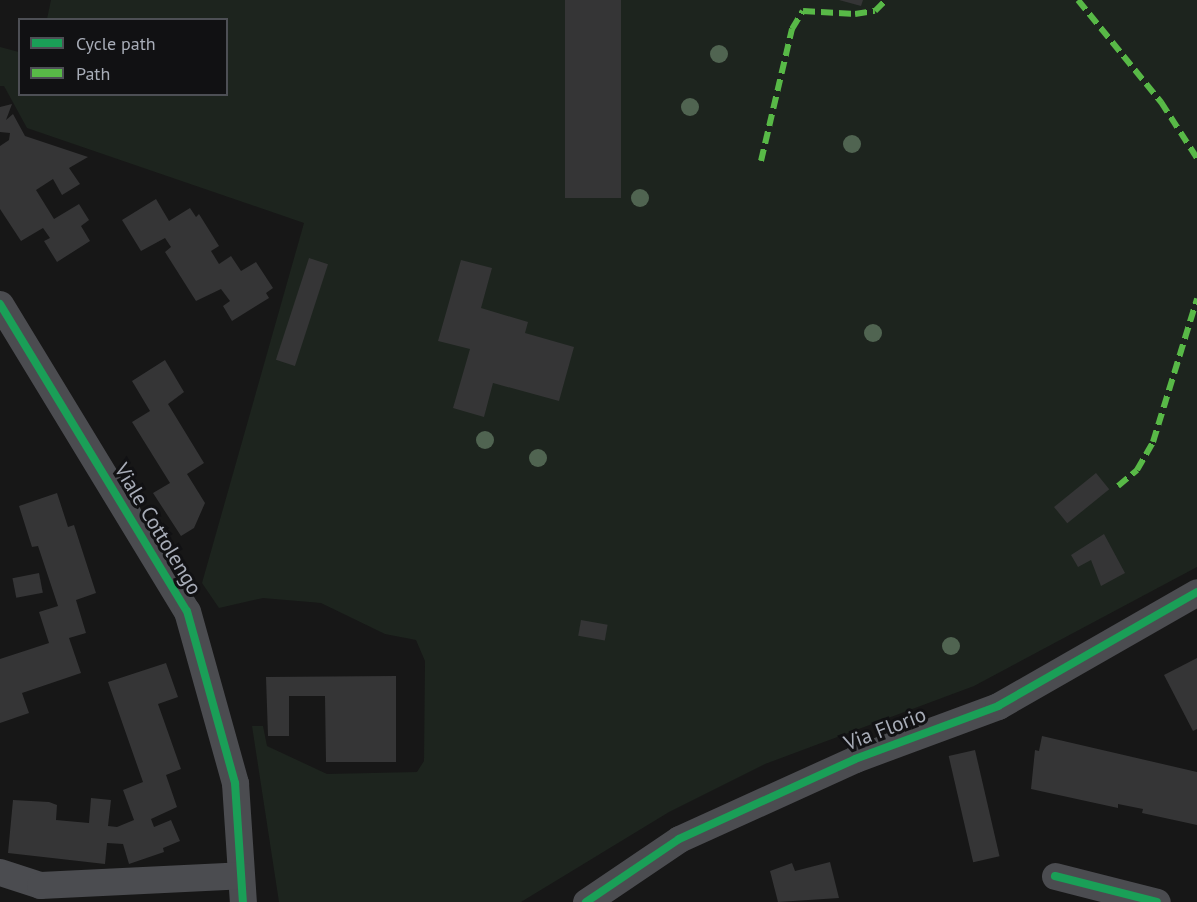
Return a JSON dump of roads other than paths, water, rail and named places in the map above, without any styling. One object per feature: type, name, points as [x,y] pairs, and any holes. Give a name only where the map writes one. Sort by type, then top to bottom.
[{"type":"street","name":"Viale Cottolengo","points":[[0,304],[187,611],[235,783],[243,902]]},
{"type":"street","name":"Via Florio","points":[[586,902],[679,839],[855,759],[998,706],[1197,592]]},
{"type":"street","points":[[0,872],[40,885],[241,875]]},
{"type":"street","points":[[1055,876],[1157,902]]}]
